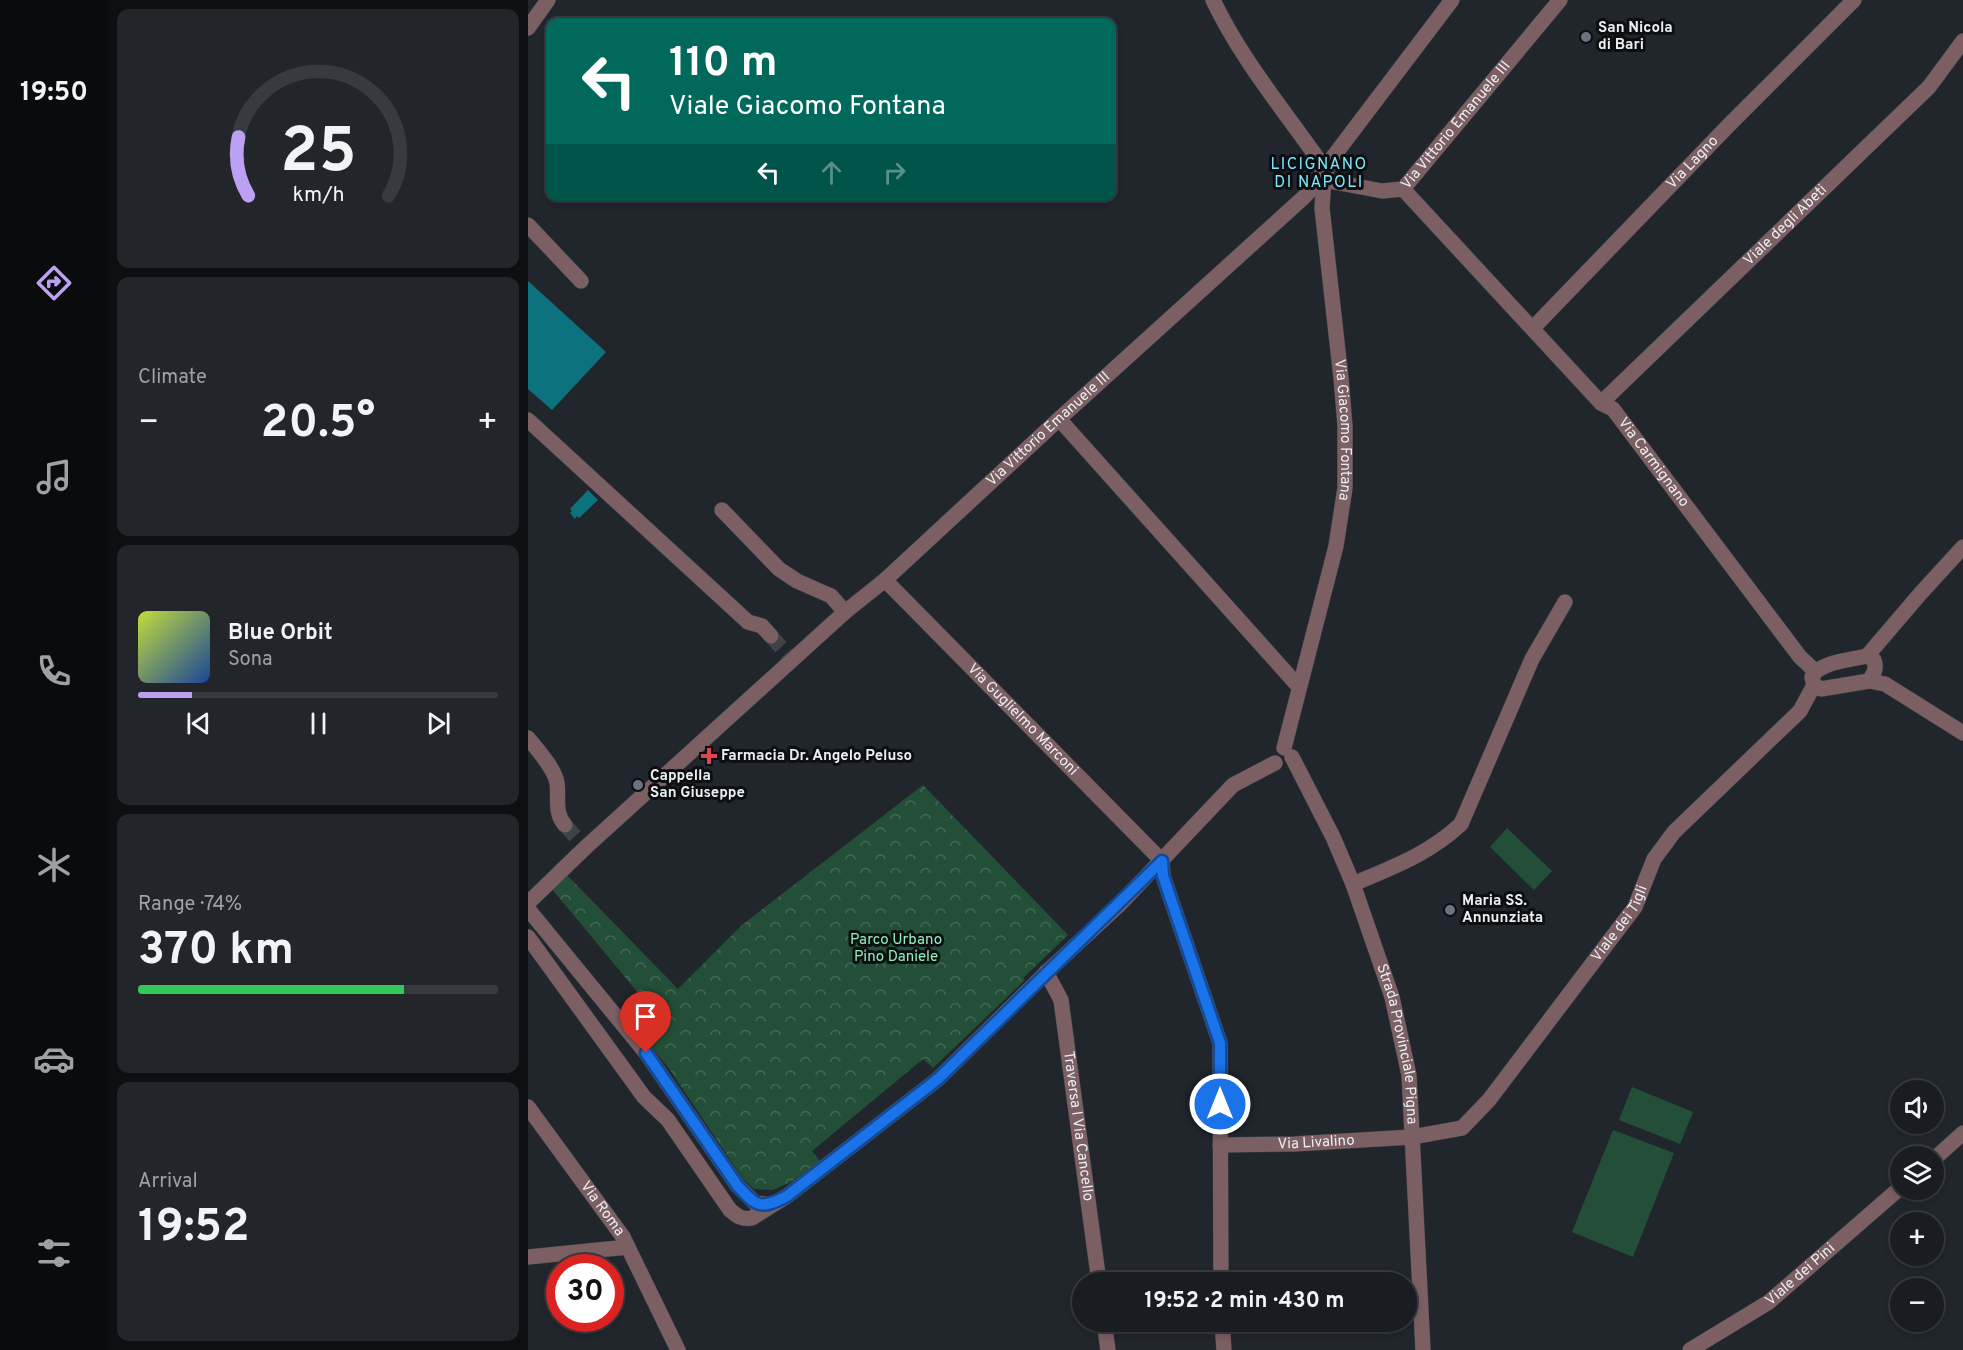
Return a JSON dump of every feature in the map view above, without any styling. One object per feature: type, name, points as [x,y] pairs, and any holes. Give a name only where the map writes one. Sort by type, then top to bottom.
[{"type":"street","points":[[528,28],[548,0]]},
{"type":"street","points":[[1213,0],[1222,20],[1250,63],[1318,159],[1324,176]]},
{"type":"street","points":[[1324,176],[1333,157],[1452,0]]},
{"type":"street","name":"Via Vittorio Emanuele III","points":[[528,903],[584,845],[790,657],[885,580],[1303,198],[1324,176],[1329,181],[1382,191],[1403,189],[1560,0]]},
{"type":"street","name":"Via Lagno","points":[[1533,328],[1726,128],[1854,0]]},
{"type":"street","name":"Viale degli Abeti","points":[[1601,403],[1929,87],[1963,41]]},
{"type":"street","name":"Via Giacomo Fontana","points":[[1162,861],[1233,785],[1275,764],[1274,754],[1278,749],[1288,753],[1299,687],[1336,546],[1345,488],[1345,426],[1322,208],[1324,176]]},
{"type":"street","name":"Via Carmignano","points":[[1403,189],[1601,403],[1613,408],[1814,678]]},
{"type":"street","points":[[528,225],[581,281]]},
{"type":"street","points":[[1059,419],[1299,687]]},
{"type":"street","points":[[528,420],[748,622],[762,626],[771,636]]},
{"type":"street","points":[[722,510],[780,569],[797,581],[831,596],[845,612]]},
{"type":"street","points":[[1963,547],[1867,656],[1822,667],[1814,678],[1821,689],[1869,681],[1885,684],[1963,733]]},
{"type":"street","name":"Via Guglielmo Marconi","points":[[885,580],[1162,861]]},
{"type":"street","points":[[1353,885],[1426,851],[1444,840],[1461,824],[1532,658],[1565,602]]},
{"type":"street","points":[[1867,656],[1874,660],[1876,666],[1869,681]]},
{"type":"street","name":"Viale dei Tigli","points":[[1412,1137],[1462,1128],[1489,1100],[1635,907],[1654,859],[1674,832],[1800,711],[1814,678]]},
{"type":"street","points":[[528,738],[542,755],[557,782],[556,796],[560,820],[565,825]]},
{"type":"street","name":"Strada Provinciale Pigna","points":[[1288,753],[1333,837],[1353,885],[1392,997],[1409,1075],[1423,1349]]},
{"type":"street","points":[[528,937],[644,1097],[668,1120],[730,1210],[738,1217],[746,1219],[752,1218],[787,1196],[938,1079],[1162,861]]},
{"type":"street","points":[[1162,861],[1163,876],[1220,1043],[1221,1272]]},
{"type":"street","points":[[528,909],[646,1053],[737,1185],[755,1203],[771,1205]]},
{"type":"street","name":"Traversa I Via Cancello","points":[[1046,972],[1061,1000],[1098,1272]]},
{"type":"street","name":"Via Roma","points":[[528,1107],[623,1237],[678,1350]]},
{"type":"street","points":[[1944,1150],[1963,1133]]},
{"type":"street","name":"Via Livalino","points":[[1220,1145],[1294,1144],[1412,1137]]},
{"type":"street","name":"Viale dei Pini","points":[[1690,1350],[1769,1302],[1890,1197]]},
{"type":"street","points":[[528,1257],[628,1247]]},
{"type":"street","points":[[1105,1332],[1108,1350]]},
{"type":"street","points":[[1223,1332],[1224,1350]]},
{"type":"green space","name":"Parco Urbano Pino Daniele","points":[[923,785],[1068,935],[1023,978],[1025,980],[933,1068],[923,1059],[812,1151],[820,1161],[791,1182],[773,1190],[754,1189],[743,1179],[670,1070],[631,1021],[640,1005],[639,994],[552,889],[566,874],[678,989],[742,925]]},
{"type":"green space","points":[[1507,828],[1552,871],[1534,890],[1490,847]]},
{"type":"green space","points":[[1632,1087],[1693,1112],[1680,1144],[1619,1120]]},
{"type":"green space","points":[[1613,1130],[1674,1153],[1633,1257],[1572,1232]]},
{"type":"water","points":[[528,281],[606,352],[552,410],[528,389]]},
{"type":"water","points":[[588,490],[598,500],[575,519],[570,509]]},
{"type":"tunnel","points":[[771,636],[787,654]]},
{"type":"tunnel","points":[[565,825],[581,843]]},
{"type":"place","name":"San Nicola di Bari","points":[[1586,37]]},
{"type":"place","name":"Farmacia Dr. Angelo Peluso","points":[[709,756]]},
{"type":"place","name":"Cappella San Giuseppe","points":[[638,785]]},
{"type":"place","name":"Maria SS. Annunziata","points":[[1450,910]]},
{"type":"district","name":"LICIGNANO DI NAPOLI","points":[[1319,174]]},
{"type":"route","points":[[646,1053],[737,1185],[755,1203],[771,1205],[787,1196],[938,1079],[1162,861],[1163,876],[1220,1043],[1220,1104]]}]
